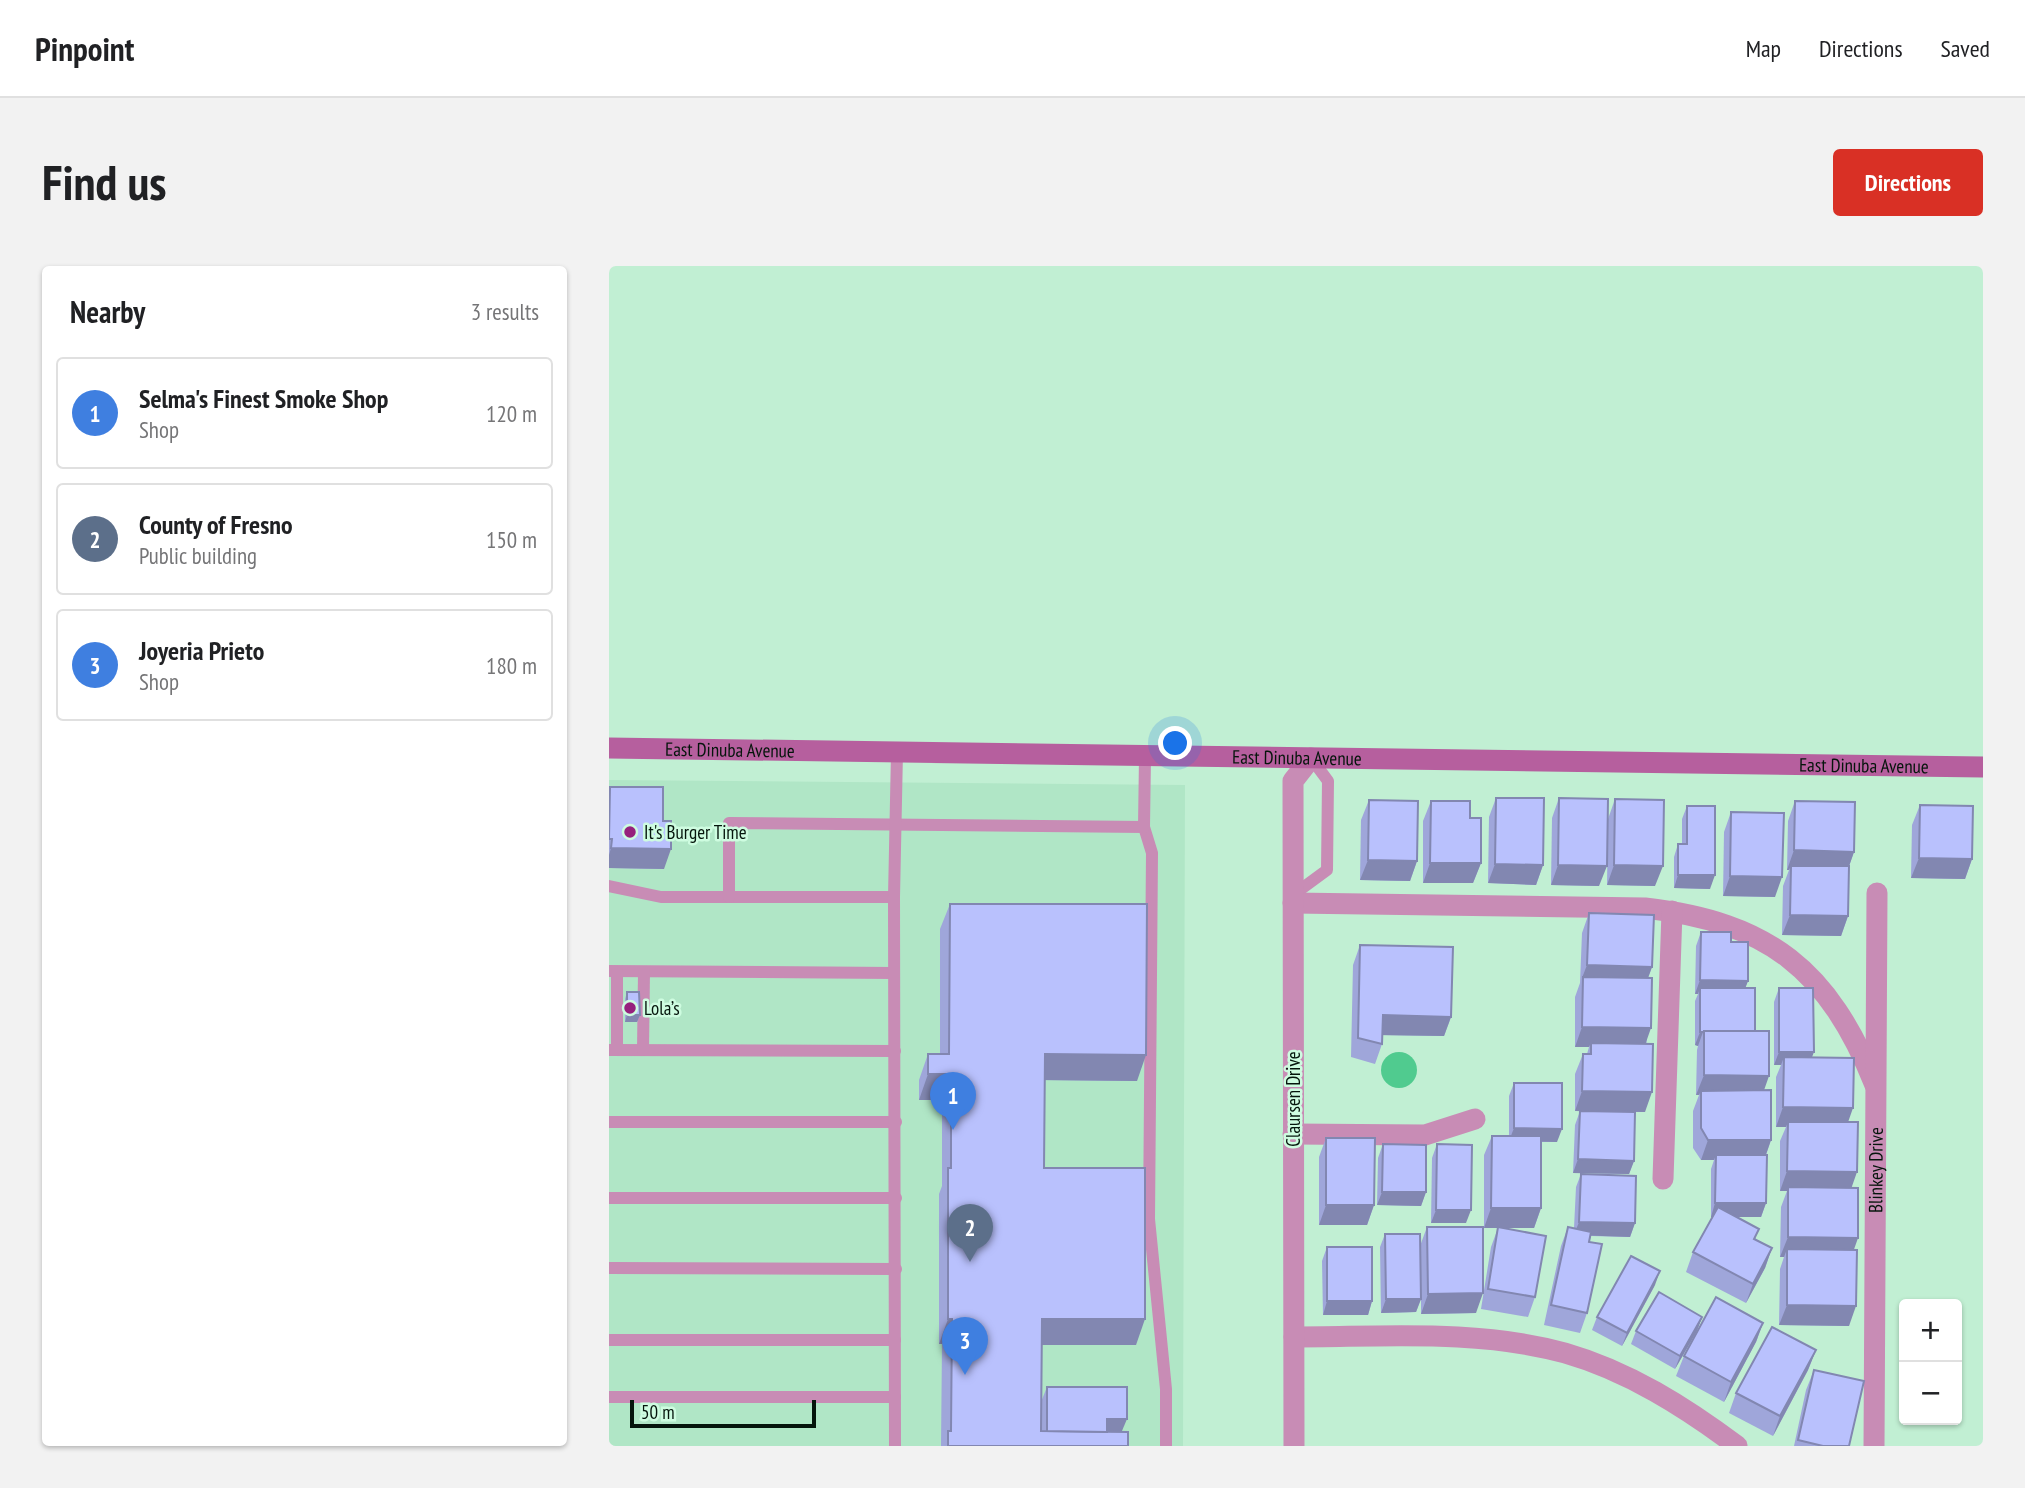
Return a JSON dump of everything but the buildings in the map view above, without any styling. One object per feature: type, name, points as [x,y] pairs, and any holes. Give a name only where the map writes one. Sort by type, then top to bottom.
[{"type":"street","name":"East Dinuba Avenue","points":[[609,748],[1983,767]]},
{"type":"street","name":"Claursen Drive","points":[[1294,1446],[1293,781],[1311,758]]},
{"type":"street","name":"Blinkey Drive","points":[[1874,1446],[1877,893]]},
{"type":"street","points":[[1293,899],[1645,908],[1695,915],[1748,933],[1793,962],[1813,980],[1847,1023],[1875,1085]]},
{"type":"street","points":[[1663,1179],[1672,911]]},
{"type":"street","points":[[1293,1134],[1425,1135],[1475,1119]]},
{"type":"street","points":[[1294,1337],[1497,1340],[1565,1353],[1646,1386],[1737,1446]]},
{"type":"lane","points":[[895,1446],[894,897],[897,752]]},
{"type":"lane","points":[[1145,757],[1144,827],[1151,853],[1149,1219],[1166,1389],[1166,1446]]},
{"type":"lane","points":[[1293,899],[1327,870],[1328,781],[1311,758]]},
{"type":"lane","points":[[729,897],[729,823],[1144,827]]},
{"type":"lane","points":[[609,886],[661,897],[894,897]]},
{"type":"lane","points":[[894,973],[613,972],[613,1050],[895,1051]]},
{"type":"lane","points":[[643,972],[643,1050]]},
{"type":"lane","points":[[609,1122],[896,1122]]},
{"type":"lane","points":[[609,1198],[896,1198]]},
{"type":"lane","points":[[609,1268],[896,1269]]},
{"type":"lane","points":[[609,1340],[895,1340]]},
{"type":"lane","points":[[609,1397],[895,1397]]},
{"type":"shaded area","points":[[609,780],[1185,785],[1183,1446],[609,1446]]},
{"type":"shaded area","points":[[1399,1052],[1412,1057],[1417,1070],[1412,1083],[1399,1088],[1386,1083],[1381,1070],[1386,1057]]},
{"type":"place","name":"It's Burger Time","points":[[630,832]]},
{"type":"place","name":"Lola’s","points":[[630,1008]]},
{"type":"place","name":"Selma's Finest Smoke Shop","points":[[953,1130]]},
{"type":"place","name":"County of Fresno","points":[[970,1262]]},
{"type":"place","name":"Joyeria Prieto","points":[[965,1375]]}]
